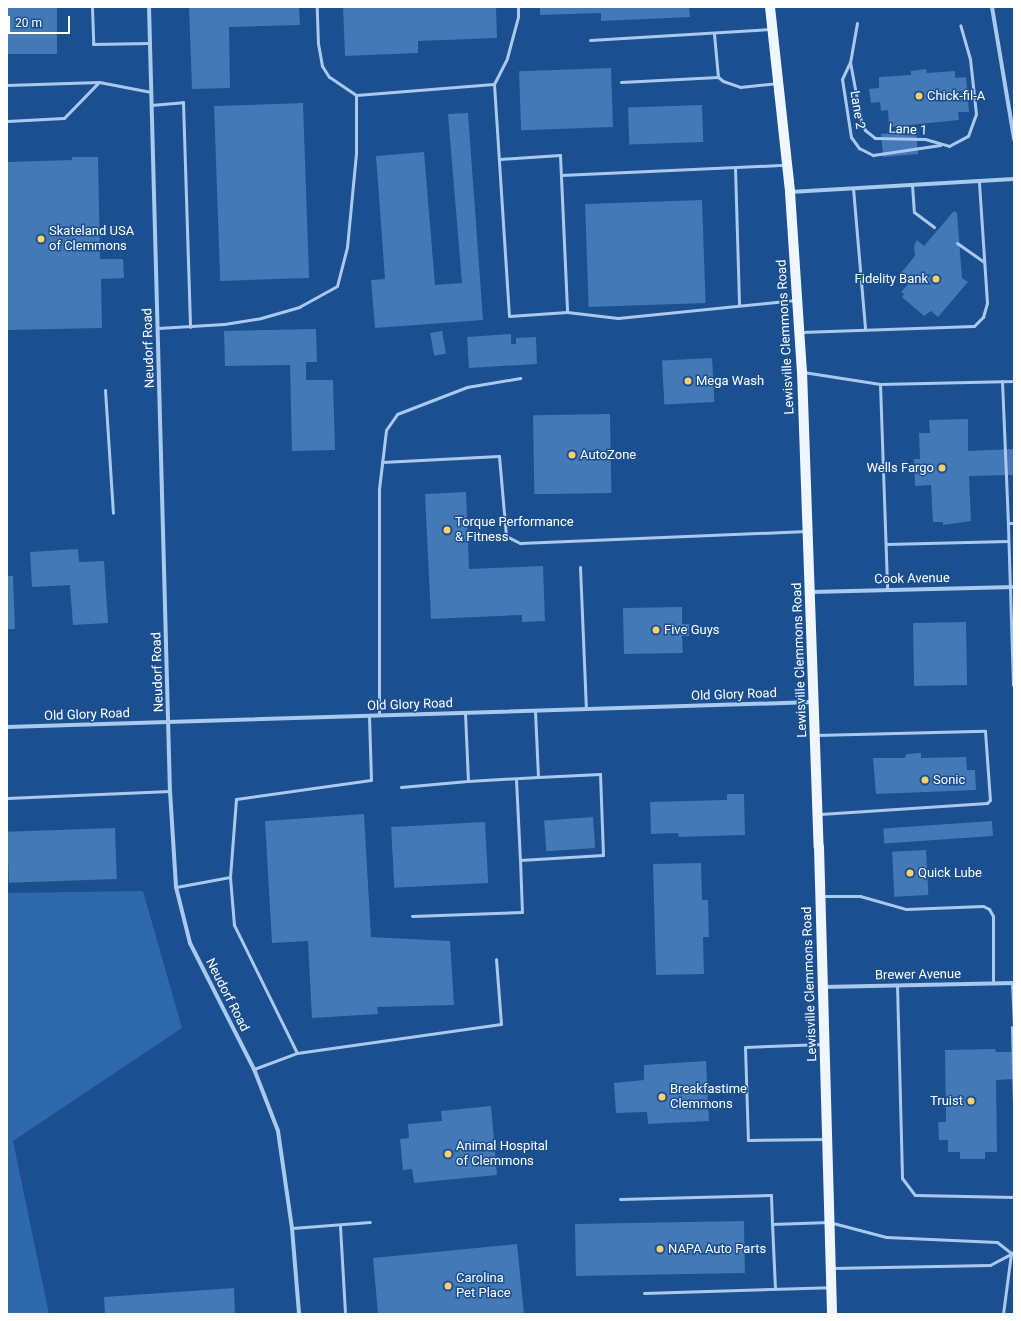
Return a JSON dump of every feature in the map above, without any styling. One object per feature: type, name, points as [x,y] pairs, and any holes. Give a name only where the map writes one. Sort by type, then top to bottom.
[{"type":"main road","name":"Lewisville Clemmons Road","points":[[770,7],[780,82],[790,192],[802,371],[816,735],[832,1314]]},
{"type":"street","name":"Neudorf Road","points":[[149,7],[170,722],[170,791],[176,887],[190,943],[254,1069],[278,1131],[292,1228],[299,1314]]},
{"type":"street","points":[[992,7],[1014,139]]},
{"type":"street","points":[[790,192],[1014,179]]},
{"type":"street","name":"Cook Avenue","points":[[811,592],[1012,587]]},
{"type":"street","name":"Old Glory Road","points":[[7,727],[814,702]]},
{"type":"street","name":"Brewer Avenue","points":[[823,987],[1013,983]]},
{"type":"lane","points":[[92,7],[94,44],[150,43]]},
{"type":"lane","points":[[317,7],[318,44],[322,66],[329,77],[356,95],[494,84]]},
{"type":"lane","points":[[518,7],[518,17],[507,58],[494,84],[509,316],[567,312],[618,318],[798,300]]},
{"type":"lane","name":"Lane 1","points":[[857,23],[850,62],[861,121],[865,130],[875,138],[925,139],[941,145],[960,142],[968,136],[976,114],[970,59],[960,25]]},
{"type":"lane","points":[[590,40],[714,34],[774,28]]},
{"type":"lane","points":[[714,34],[718,77]]},
{"type":"lane","name":"Lane 2","points":[[850,62],[842,79],[851,137],[859,148],[873,155],[941,145]]},
{"type":"lane","points":[[621,82],[718,77],[740,87],[780,82]]},
{"type":"lane","points":[[7,85],[99,82],[151,92]]},
{"type":"lane","points":[[7,121],[64,118],[70,114],[99,82]]},
{"type":"lane","points":[[158,328],[190,327],[261,318],[299,307],[337,286],[347,247],[358,119],[356,95]]},
{"type":"lane","points":[[151,105],[183,102],[190,327]]},
{"type":"lane","points":[[500,159],[560,155],[567,312]]},
{"type":"lane","points":[[561,175],[787,165]]},
{"type":"lane","points":[[735,168],[739,305]]},
{"type":"lane","points":[[799,332],[865,328],[974,326],[983,317],[986,303],[979,181]]},
{"type":"lane","points":[[912,185],[914,212],[934,227]]},
{"type":"lane","points":[[853,188],[865,328]]},
{"type":"lane","points":[[957,243],[984,262]]},
{"type":"lane","points":[[802,371],[880,384],[1014,381]]},
{"type":"lane","points":[[379,716],[379,489],[386,430],[397,414],[467,387],[520,378]]},
{"type":"lane","points":[[1002,381],[1008,541],[1012,587],[1013,685]]},
{"type":"lane","points":[[880,384],[887,544],[887,589]]},
{"type":"lane","points":[[105,390],[114,513]]},
{"type":"lane","points":[[382,462],[499,456],[506,536],[520,543],[808,531]]},
{"type":"lane","points":[[1008,523],[1014,523]]},
{"type":"lane","points":[[887,544],[1008,541]]},
{"type":"lane","points":[[580,567],[586,709]]},
{"type":"lane","points":[[535,711],[538,778]]},
{"type":"lane","points":[[465,713],[468,781]]},
{"type":"lane","points":[[297,1053],[234,925],[230,877],[236,799],[371,780],[369,716]]},
{"type":"lane","points":[[816,735],[984,731],[990,800],[987,803],[818,814]]},
{"type":"lane","points":[[401,787],[468,781],[600,774],[603,855],[520,860]]},
{"type":"lane","points":[[412,916],[522,912],[516,779]]},
{"type":"lane","points":[[7,798],[170,791]]},
{"type":"lane","points":[[176,887],[230,877]]},
{"type":"lane","points":[[821,896],[860,896],[906,909],[983,906],[989,909],[993,916],[993,983]]},
{"type":"lane","points":[[254,1069],[297,1053],[501,1024],[496,959]]},
{"type":"lane","points":[[1013,983],[1014,1105]]},
{"type":"lane","points":[[897,985],[902,1178],[915,1195],[1014,1197]]},
{"type":"lane","points":[[825,1044],[745,1047],[748,1140],[827,1139]]},
{"type":"lane","points":[[620,1199],[771,1195],[775,1289]]},
{"type":"lane","points":[[292,1228],[340,1226],[370,1222]]},
{"type":"lane","points":[[772,1224],[829,1222],[886,1237],[997,1242],[1013,1252]]},
{"type":"lane","points":[[340,1226],[345,1314]]},
{"type":"lane","points":[[830,1268],[990,1265],[1013,1252]]},
{"type":"lane","points":[[1003,1314],[1013,1252]]},
{"type":"lane","points":[[644,1293],[831,1287]]},
{"type":"shaded area","points":[[143,891],[182,1028],[13,1141],[49,1314],[7,1314],[7,893]]},
{"type":"building","points":[[7,7],[57,7],[57,54],[7,54]]},
{"type":"building","points":[[189,7],[299,7],[300,25],[229,27],[230,88],[192,89]]},
{"type":"building","points":[[343,7],[496,7],[497,38],[418,41],[418,53],[345,56]]},
{"type":"building","points":[[540,7],[689,7],[690,17],[601,21],[601,13],[540,15]]},
{"type":"building","points":[[611,68],[613,127],[521,130],[519,71]]},
{"type":"building","name":"Chick-fil-A","points":[[926,69],[927,73],[955,71],[955,78],[966,77],[969,112],[958,112],[959,120],[889,127],[888,110],[881,111],[880,102],[871,103],[869,89],[879,88],[879,77],[911,75],[911,71]]},
{"type":"building","points":[[303,103],[309,278],[220,281],[214,106]]},
{"type":"building","points":[[702,105],[703,142],[629,145],[628,108]]},
{"type":"building","points":[[468,113],[483,320],[375,328],[371,280],[385,279],[376,156],[424,152],[435,285],[462,283],[448,114]]},
{"type":"building","points":[[916,131],[918,154],[883,157],[881,134]]},
{"type":"building","points":[[72,157],[98,157],[100,259],[123,259],[124,278],[101,279],[102,328],[7,330],[7,162],[72,160]]},
{"type":"building","points":[[702,200],[706,303],[589,307],[585,204]]},
{"type":"building","name":"Fidelity Bank","points":[[954,211],[957,213],[962,278],[968,282],[938,317],[931,311],[924,316],[902,297],[904,294],[901,292],[911,281],[901,273],[915,256],[914,246],[917,240],[924,246]]},
{"type":"building","points":[[316,329],[317,362],[306,362],[306,380],[333,380],[335,450],[292,451],[290,365],[225,366],[224,331]]},
{"type":"building","points":[[442,331],[446,354],[434,356],[430,333]]},
{"type":"building","points":[[511,334],[511,344],[516,344],[516,338],[536,337],[537,364],[469,368],[467,337]]},
{"type":"building","name":"Mega Wash","points":[[712,358],[714,402],[664,405],[662,361]]},
{"type":"building","name":"AutoZone","points":[[610,414],[611,493],[534,494],[533,415]]},
{"type":"building","name":"Wells Fargo","points":[[968,419],[968,451],[1014,449],[1014,475],[969,476],[971,521],[943,525],[943,522],[933,522],[931,485],[915,486],[914,459],[920,459],[919,433],[930,433],[929,420]]},
{"type":"building","name":"Torque Performance & Fitness","points":[[466,492],[469,569],[543,566],[545,621],[522,622],[522,615],[431,619],[425,494]]},
{"type":"building","points":[[78,549],[79,562],[104,561],[108,623],[73,625],[70,585],[32,587],[30,552]]},
{"type":"building","points":[[7,576],[13,576],[15,629],[7,629]]},
{"type":"building","name":"Five Guys","points":[[682,607],[682,624],[689,624],[689,636],[682,636],[683,653],[624,654],[623,608]]},
{"type":"building","points":[[966,622],[967,685],[914,686],[913,623]]},
{"type":"building","name":"Sonic","points":[[921,753],[921,758],[966,757],[967,770],[975,770],[976,790],[876,794],[873,758],[905,758],[906,754]]},
{"type":"building","points":[[727,794],[744,794],[745,835],[679,837],[678,833],[651,834],[650,802],[727,800]]},
{"type":"building","points":[[364,814],[371,937],[450,941],[454,1005],[377,1007],[378,1014],[312,1018],[308,941],[272,943],[265,821]]},
{"type":"building","points":[[593,817],[595,848],[546,851],[544,820]]},
{"type":"building","points":[[992,821],[993,836],[884,844],[883,829]]},
{"type":"building","points":[[485,822],[488,883],[394,888],[391,827]]},
{"type":"building","points":[[115,828],[117,879],[9,883],[7,832]]},
{"type":"building","name":"Quick Lube","points":[[926,850],[928,895],[894,897],[892,852]]},
{"type":"building","points":[[701,863],[702,900],[708,900],[709,937],[703,937],[704,974],[656,975],[653,864]]},
{"type":"building","name":"Truist","points":[[995,1049],[996,1052],[1014,1052],[1014,1079],[996,1080],[997,1152],[985,1152],[985,1159],[960,1159],[960,1152],[948,1152],[948,1140],[939,1140],[938,1122],[946,1122],[945,1050]]},
{"type":"building","name":"Breakfastime Clemmons","points":[[706,1061],[709,1121],[648,1124],[647,1112],[616,1113],[614,1083],[644,1080],[644,1065]]},
{"type":"building","name":"Animal Hospital of Clemmons","points":[[491,1106],[497,1175],[414,1183],[412,1169],[403,1170],[400,1139],[409,1138],[408,1124],[442,1121],[441,1111]]},
{"type":"building","name":"NAPA Auto Parts","points":[[744,1221],[745,1273],[576,1276],[575,1224]]},
{"type":"building","name":"Carolina Pet Place","points":[[517,1244],[524,1314],[378,1314],[373,1258]]},
{"type":"building","points":[[234,1288],[235,1314],[105,1314],[104,1297]]},
{"type":"place","name":"Chick-fil-A","points":[[919,96]]},
{"type":"place","name":"Skateland USA of Clemmons","points":[[41,239]]},
{"type":"place","name":"Fidelity Bank","points":[[936,279]]},
{"type":"place","name":"Mega Wash","points":[[688,381]]},
{"type":"place","name":"AutoZone","points":[[572,455]]},
{"type":"place","name":"Wells Fargo","points":[[942,468]]},
{"type":"place","name":"Torque Performance & Fitness","points":[[447,530]]},
{"type":"place","name":"Five Guys","points":[[656,630]]},
{"type":"place","name":"Sonic","points":[[925,780]]},
{"type":"place","name":"Quick Lube","points":[[910,873]]},
{"type":"place","name":"Breakfastime Clemmons","points":[[662,1097]]},
{"type":"place","name":"Truist","points":[[971,1101]]},
{"type":"place","name":"Animal Hospital of Clemmons","points":[[448,1154]]},
{"type":"place","name":"NAPA Auto Parts","points":[[660,1249]]},
{"type":"place","name":"Carolina Pet Place","points":[[448,1286]]}]
